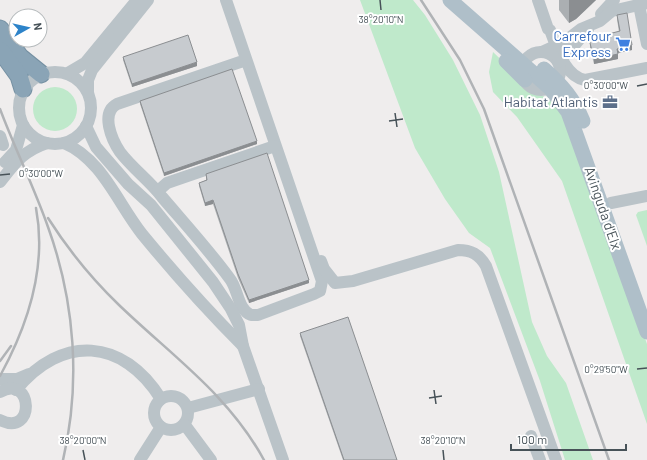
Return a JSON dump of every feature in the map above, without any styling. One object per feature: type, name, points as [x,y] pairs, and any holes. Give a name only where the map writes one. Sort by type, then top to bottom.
[{"type":"highway","points":[[0,29],[16,60],[23,89]]},
{"type":"highway","points":[[0,49],[41,74]]},
{"type":"main road","points":[[444,0],[525,80]]},
{"type":"main road","name":"Avinguda d'Elx","points":[[450,0],[531,57]]},
{"type":"main road","name":"Avinguda d'Elx","points":[[465,0],[531,57],[554,84],[574,124],[647,332]]},
{"type":"main road","name":"Avinguda d'Elx","points":[[554,84],[565,89],[578,110],[647,303]]},
{"type":"street","points":[[68,73],[85,64],[137,0]]},
{"type":"street","points":[[64,143],[80,134],[86,126],[90,115],[91,104],[88,92],[88,80],[92,70],[148,0]]},
{"type":"street","points":[[226,0],[322,281],[320,291],[258,314],[247,313],[232,280],[158,191],[121,153],[108,122],[108,113],[112,107],[246,60]]},
{"type":"street","points":[[232,0],[324,269],[335,283],[353,281],[458,250],[466,250],[474,253],[486,266],[556,460]]},
{"type":"street","points":[[538,0],[562,62],[576,76],[585,80],[647,68]]},
{"type":"street","points":[[548,29],[547,40],[531,57],[522,72],[525,80],[536,89],[554,84],[560,75],[562,62],[585,34],[590,25],[614,0]]},
{"type":"street","points":[[531,57],[556,46],[581,29],[600,21],[612,10],[643,4],[647,44]]},
{"type":"street","name":"Avinguda d'Elx","points":[[531,57],[551,55],[562,62]]},
{"type":"street","points":[[47,143],[37,139],[29,133],[23,124],[19,113],[19,101],[23,89],[31,80],[41,74],[54,71],[68,73],[76,78],[88,92]]},
{"type":"street","points":[[0,168],[16,150],[23,124]]},
{"type":"street","points":[[86,126],[96,147],[128,184],[151,205],[222,294],[239,325],[243,346],[283,460]]},
{"type":"street","points":[[0,182],[30,149],[47,143],[64,143],[76,148],[104,177],[127,214],[184,285],[243,346]]},
{"type":"street","points":[[158,191],[167,183],[275,146]]},
{"type":"street","points":[[611,203],[647,196]]},
{"type":"street","points":[[0,388],[17,378],[32,372],[60,354],[78,351],[102,352],[114,355],[136,368],[149,382],[161,399]]},
{"type":"street","points":[[16,390],[32,372]]},
{"type":"street","points":[[0,388],[16,390],[25,397],[27,408],[25,414],[17,422],[12,423],[0,420]]},
{"type":"street","points":[[188,408],[258,389]]},
{"type":"street","points":[[166,396],[177,396],[186,403],[188,408],[189,414],[185,425],[181,428],[171,431],[161,427],[155,419],[154,414],[157,403],[166,396]]},
{"type":"street","points":[[185,425],[211,460]]},
{"type":"street","points":[[140,460],[161,427]]},
{"type":"street","points":[[531,436],[540,460]]},
{"type":"green space","points":[[360,0],[413,0],[425,15],[453,60],[480,115],[499,172],[532,322],[547,356],[566,383],[593,460],[565,460],[540,381],[490,248],[469,233],[445,199],[415,148]]},
{"type":"green space","points":[[493,52],[516,74],[521,84],[530,92],[543,96],[555,103],[576,142],[647,344],[647,424],[562,181],[517,117],[493,92],[489,72]]},
{"type":"green space","points":[[51,87],[59,87],[64,88],[71,93],[76,100],[76,118],[71,125],[64,130],[51,131],[43,128],[36,121],[33,113],[33,105],[36,97],[43,90]]},
{"type":"green space","points":[[647,210],[647,246],[636,215],[638,212]]},
{"type":"building","points":[[627,13],[632,45],[617,49],[618,54],[594,59],[590,43],[593,38],[620,31],[617,15]]},
{"type":"building","points":[[188,35],[197,62],[132,84],[123,57]]},
{"type":"building","points":[[232,69],[257,141],[164,173],[140,101]]},
{"type":"building","points":[[267,153],[309,280],[249,300],[238,274],[213,200],[205,203],[199,183],[207,180],[206,174]]},
{"type":"building","points":[[348,317],[397,460],[344,460],[300,333]]},
{"type":"railway","points":[[421,0],[460,60],[484,109],[609,460]]},
{"type":"railway","points":[[0,109],[43,212],[57,255],[64,284],[69,313],[73,372],[69,431],[63,460]]},
{"type":"railway","points":[[0,376],[19,336],[33,295],[39,252],[39,230],[36,208]]},
{"type":"railway","points":[[48,218],[81,264],[99,285],[198,377],[234,415],[250,436],[264,460]]},
{"type":"railway","points":[[0,361],[11,346]]},
{"type":"place","name":"Carrefour Express","points":[[623,44]]},
{"type":"place","name":"Habitat Atlantis","points":[[610,102]]}]
